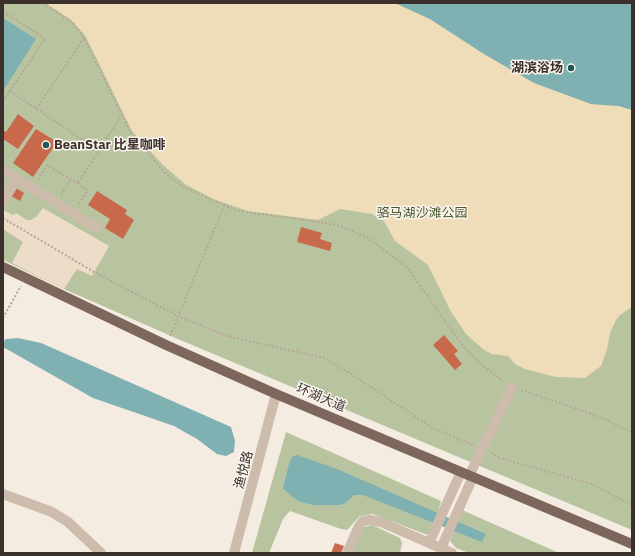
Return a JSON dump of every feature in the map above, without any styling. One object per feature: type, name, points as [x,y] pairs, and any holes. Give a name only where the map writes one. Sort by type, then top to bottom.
[{"type":"main road","name":"环湖大道","points":[[3,267],[166,345],[276,394],[632,544]]},
{"type":"street","points":[[3,170],[97,228]]},
{"type":"street","points":[[3,201],[17,179]]},
{"type":"street","points":[[429,543],[482,449],[512,387]]},
{"type":"street","name":"渔悦路","points":[[234,553],[258,468],[276,394]]},
{"type":"street","points":[[441,548],[468,475]]},
{"type":"street","points":[[3,494],[52,512],[68,522],[100,553]]},
{"type":"street","points":[[347,553],[359,526],[363,522],[370,520],[381,522],[452,553]]},
{"type":"path","points":[[43,3],[73,22],[84,38],[131,133],[166,174],[185,188],[238,212],[340,226],[368,238],[407,267],[462,345],[481,364],[512,387],[595,415],[632,432]]},
{"type":"path","points":[[3,11],[44,39],[3,101]]},
{"type":"path","points":[[36,109],[84,38]]},
{"type":"path","points":[[10,91],[99,151]]},
{"type":"path","points":[[78,183],[122,115]]},
{"type":"path","points":[[33,189],[48,165],[88,190],[74,213]]},
{"type":"path","points":[[56,202],[71,179]]},
{"type":"path","points":[[166,345],[224,206]]},
{"type":"path","points":[[3,218],[94,272],[178,316],[234,338],[324,358],[362,380],[433,428],[500,458],[591,484],[632,505]]},
{"type":"path","points":[[3,318],[25,278]]},
{"type":"green space","name":"骆马湖沙滩公园","points":[[3,3],[632,3],[632,530],[178,339],[64,289],[3,260]]},
{"type":"green space","points":[[286,432],[441,501],[436,519],[429,534],[425,534],[373,514],[360,516],[347,530],[290,511],[283,519],[269,553],[252,553]]},
{"type":"green space","points":[[462,510],[559,553],[469,553],[456,548],[450,541]]},
{"type":"green space","points":[[372,525],[400,538],[402,543],[400,553],[352,553],[362,528]]},
{"type":"sand","points":[[45,3],[395,3],[430,19],[484,54],[591,104],[619,106],[632,110],[632,307],[620,315],[616,320],[610,333],[607,349],[601,366],[585,378],[556,377],[525,369],[515,364],[508,356],[492,354],[484,350],[466,334],[450,310],[428,265],[395,241],[384,221],[372,214],[340,209],[318,220],[248,211],[213,199],[185,184],[163,165],[132,131],[85,35],[70,19]]},
{"type":"shaded area","points":[[43,208],[109,246],[92,276],[77,269],[64,289],[12,263],[23,242],[3,229],[3,210],[13,215],[16,213],[27,220],[31,220],[36,217]]},
{"type":"water","name":"湖滨浴场","points":[[395,3],[632,3],[632,110],[619,106],[591,104],[534,83],[484,54],[430,19]]},
{"type":"water","points":[[3,18],[36,39],[3,91]]},
{"type":"water","points":[[18,338],[41,343],[231,427],[235,441],[234,452],[226,456],[217,454],[197,439],[174,426],[93,398],[3,347],[3,342],[6,339]]},
{"type":"water","points":[[297,455],[337,469],[486,534],[482,542],[363,495],[354,495],[344,504],[339,505],[313,505],[301,502],[291,496],[283,488],[289,464],[292,457]]},
{"type":"building","points":[[18,114],[34,126],[18,149],[3,139],[3,130],[6,132]]},
{"type":"building","points":[[36,129],[57,142],[33,177],[13,163]]},
{"type":"building","points":[[16,188],[24,193],[20,201],[11,196]]},
{"type":"building","points":[[97,191],[127,210],[125,214],[134,220],[123,239],[105,228],[110,219],[88,205]]},
{"type":"building","points":[[301,227],[322,233],[320,239],[332,243],[330,251],[297,242]]},
{"type":"building","points":[[444,335],[458,351],[454,354],[462,364],[455,370],[433,345]]},
{"type":"building","points":[[335,543],[344,546],[341,553],[331,553]]},
{"type":"place","name":"湖滨浴场","points":[[571,68]]},
{"type":"place","name":"BeanStar 比星咖啡","points":[[46,145]]}]
